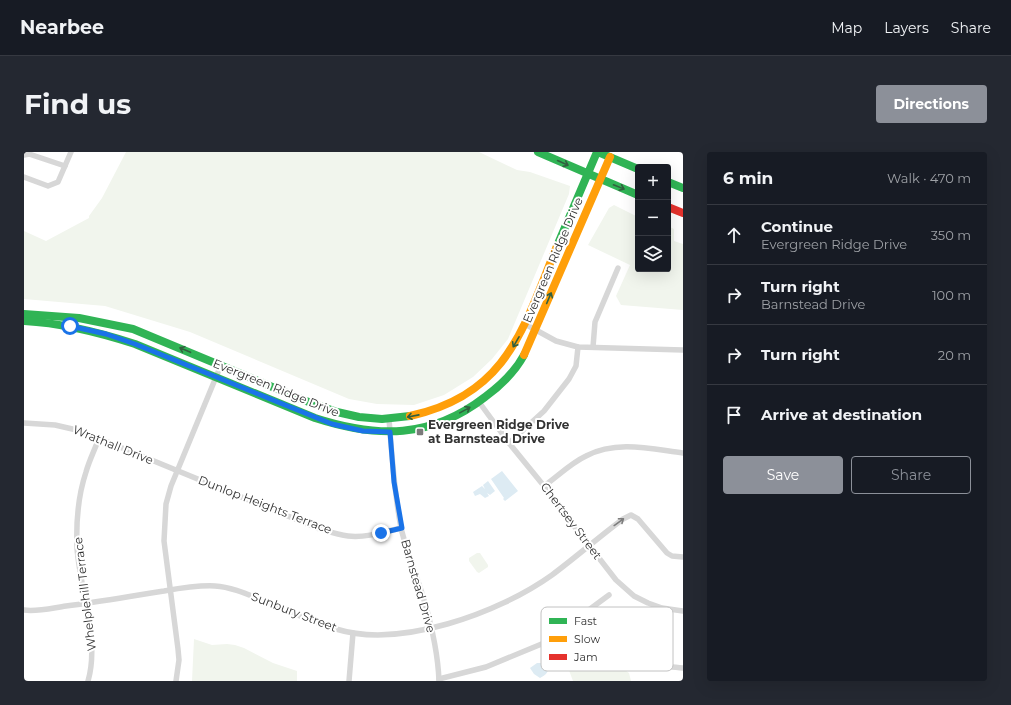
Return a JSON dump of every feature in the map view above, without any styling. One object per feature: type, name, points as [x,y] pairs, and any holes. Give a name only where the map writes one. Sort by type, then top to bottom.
[{"type":"street","points":[[24,177],[48,186],[58,182],[71,152]]},
{"type":"street","points":[[538,152],[635,194]]},
{"type":"street","points":[[597,152],[635,168]]},
{"type":"street","name":"Evergreen Ridge Drive","points":[[24,314],[77,317],[119,325],[148,335],[337,412],[360,418],[389,419],[423,414],[438,409],[458,399],[487,378],[502,362],[518,339],[597,152]]},
{"type":"street","points":[[24,155],[29,154],[65,166]]},
{"type":"street","name":"Evergreen Ridge Drive","points":[[24,321],[54,323],[106,334],[135,344],[332,424],[363,431],[390,432],[415,429],[435,424],[456,415],[479,402],[510,374],[522,358],[610,157]]},
{"type":"street","points":[[671,183],[683,188]]},
{"type":"street","points":[[671,208],[683,214]]},
{"type":"street","points":[[593,347],[595,322],[618,268]]},
{"type":"street","points":[[525,324],[535,331],[556,341],[578,347],[683,350]]},
{"type":"street","points":[[509,443],[544,411],[569,379],[576,366],[578,347]]},
{"type":"street","points":[[176,681],[179,660],[164,542],[166,504],[221,365]]},
{"type":"street","name":"Chertsey Street","points":[[479,402],[509,443],[616,580],[634,596],[659,607]]},
{"type":"street","name":"Barnstead Drive","points":[[389,419],[394,482],[402,528],[410,560],[424,600],[431,627],[437,653],[439,680]]},
{"type":"street","name":"Wrathall Drive","points":[[24,423],[40,423],[69,427],[178,471]]},
{"type":"street","name":"Whelplehill Terrace","points":[[88,681],[91,673],[92,642],[77,547],[78,518],[80,497],[86,472],[99,438]]},
{"type":"street","points":[[544,486],[572,464],[586,456],[611,447],[630,447],[683,453]]},
{"type":"street","name":"Dunlop Heights Terrace","points":[[178,471],[330,532],[348,536],[358,536],[402,528]]},
{"type":"street","name":"Sunbury Street","points":[[24,610],[85,604],[195,586],[216,586],[239,591],[317,623],[353,634],[381,635],[406,633],[431,627],[461,619],[503,603],[552,574],[588,545],[623,519],[631,515],[638,519],[667,553],[672,556],[683,558]]},
{"type":"street","points":[[593,607],[609,595]]},
{"type":"street","name":"Chertsey Street","points":[[673,610],[683,611]]},
{"type":"street","points":[[349,681],[353,634]]},
{"type":"street","points":[[439,680],[486,667],[541,644]]},
{"type":"street","points":[[673,667],[683,668]]},
{"type":"shaded area","points":[[126,152],[479,152],[517,170],[530,172],[570,186],[569,194],[508,339],[492,359],[473,377],[444,395],[414,405],[377,404],[349,399],[190,332],[105,306],[24,299],[24,231],[46,241],[89,218],[102,198]]},
{"type":"shaded area","points":[[614,205],[635,216],[635,272],[671,272],[671,228],[674,229],[674,241],[683,244],[683,310],[621,305],[616,296],[630,265],[588,245],[609,208]]},
{"type":"shaded area","points":[[502,471],[518,491],[505,501],[491,479]]},
{"type":"shaded area","points":[[488,481],[495,491],[490,495],[487,493],[489,496],[485,498],[480,494],[475,496],[473,492],[482,486],[485,489],[483,485]]},
{"type":"shaded area","points":[[477,553],[480,553],[488,565],[488,567],[479,573],[469,561],[469,558]]},
{"type":"shaded area","points":[[194,639],[212,645],[227,644],[244,648],[273,663],[297,671],[297,681],[192,681]]},
{"type":"shaded area","points":[[537,663],[541,663],[541,671],[548,671],[544,676],[540,678],[534,674],[530,668]]},
{"type":"shaded area","points":[[569,671],[626,671],[629,673],[631,681],[573,681]]},
{"type":"traffic: fast","points":[[538,152],[635,194]]},
{"type":"traffic: fast","points":[[557,246],[597,152]]},
{"type":"traffic: fast","points":[[598,152],[635,168]]},
{"type":"traffic: fast","points":[[671,183],[683,188]]},
{"type":"traffic: fast","points":[[24,314],[79,318],[133,329],[306,401],[337,412],[359,417],[382,419],[410,416]]},
{"type":"traffic: fast","points":[[24,321],[66,326],[94,332],[135,344],[315,418],[338,425],[382,431],[403,431],[424,427],[444,421],[465,411],[502,383],[512,373],[524,355]]},
{"type":"traffic: slow","points":[[524,355],[610,157]]},
{"type":"traffic: slow","points":[[410,416],[443,406],[470,392],[491,374],[508,354],[521,330],[557,246]]},
{"type":"traffic: jam","points":[[671,208],[683,213]]},
{"type":"place","name":"Evergreen Ridge Drive at Barnstead Drive","points":[[420,432]]},
{"type":"route","points":[[70,326],[106,334],[135,344],[314,418],[344,428],[363,431],[390,432],[394,482],[402,528],[381,533]]}]
